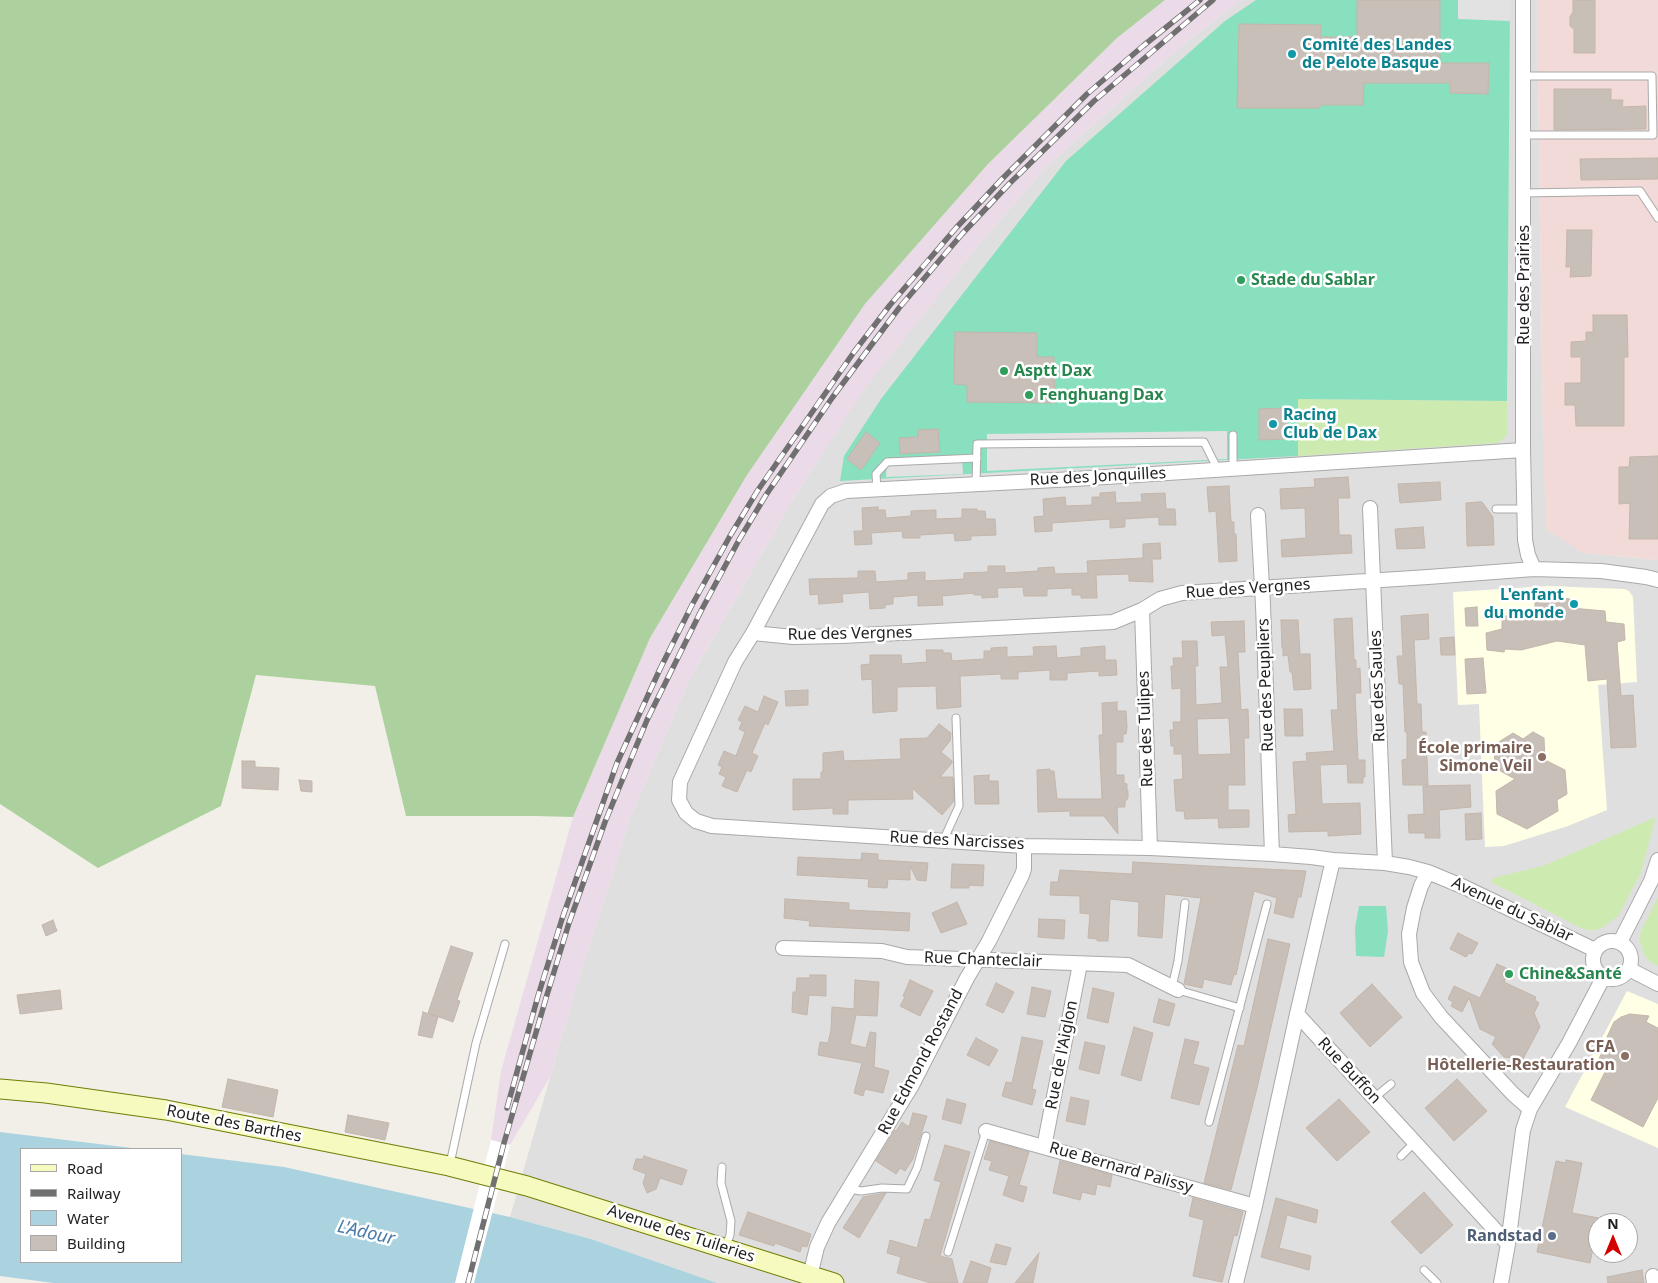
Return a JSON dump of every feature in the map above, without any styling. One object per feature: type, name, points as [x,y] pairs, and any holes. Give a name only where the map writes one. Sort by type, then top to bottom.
[{"type":"main road","name":"Route des Barthes","points":[[0,1089],[46,1093],[166,1110],[458,1168],[527,1186]]},
{"type":"main road","name":"Avenue des Tuileries","points":[[527,1186],[834,1283]]},
{"type":"street","name":"Rue des Prairies","points":[[1522,0],[1525,509],[1528,555],[1534,569]]},
{"type":"street","name":"Rue des Jonquilles","points":[[753,633],[822,504],[831,496],[846,491],[1524,450]]},
{"type":"street","name":"Rue des Saules","points":[[1370,508],[1385,863]]},
{"type":"street","name":"Rue des Peupliers","points":[[1258,515],[1272,854]]},
{"type":"street","name":"Rue des Vergnes","points":[[753,633],[793,637],[842,636],[1113,622],[1142,610],[1160,599],[1182,593],[1534,569],[1601,571],[1658,580]]},
{"type":"street","name":"Rue des Tulipes","points":[[1142,610],[1150,848]]},
{"type":"street","name":"Rue des Narcisses","points":[[753,633],[735,662],[680,782],[679,800],[686,813],[696,821],[712,826],[1024,846],[1150,848],[1272,854],[1385,863],[1409,866],[1428,872]]},
{"type":"street","name":"Rue Edmond Rostand","points":[[810,1276],[817,1247],[828,1223],[912,1086],[1022,875],[1024,869],[1024,846]]},
{"type":"street","points":[[1236,1283],[1333,860]]},
{"type":"street","points":[[1620,942],[1651,881],[1658,860]]},
{"type":"street","points":[[1428,872],[1414,908],[1409,934],[1411,962],[1423,993],[1441,1017],[1513,1094],[1530,1109]]},
{"type":"street","name":"Avenue du Sablar","points":[[1428,872],[1464,887],[1595,950]]},
{"type":"street","points":[[1603,942],[1620,942],[1631,955],[1629,969],[1621,978],[1603,978],[1593,966],[1592,960],[1595,950],[1603,942]]},
{"type":"street","name":"Rue Chanteclair","points":[[783,948],[882,951],[906,957],[1128,965],[1175,989]]},
{"type":"street","name":"Rue de l'Aiglon","points":[[1044,1147],[1080,964]]},
{"type":"street","points":[[1629,969],[1658,984]]},
{"type":"street","points":[[1501,1283],[1523,1130],[1530,1109],[1549,1078],[1603,978]]},
{"type":"street","name":"Rue Buffon","points":[[1297,1014],[1508,1244]]},
{"type":"street","name":"Rue Bernard Palissy","points":[[986,1130],[1255,1206]]},
{"type":"lane","points":[[1523,76],[1652,76],[1653,135],[1524,135]]},
{"type":"lane","points":[[1524,193],[1640,191],[1658,218]]},
{"type":"lane","points":[[1233,434],[1233,469]]},
{"type":"lane","points":[[976,483],[977,444],[1204,442],[1218,470]]},
{"type":"lane","points":[[877,490],[876,474],[887,462],[977,458]]},
{"type":"lane","points":[[1496,509],[1525,509]]},
{"type":"lane","points":[[943,841],[959,806],[956,718]]},
{"type":"lane","points":[[1185,904],[1175,989],[1240,1008]]},
{"type":"lane","points":[[1209,1122],[1267,904]]},
{"type":"lane","points":[[458,1168],[476,1043],[505,944]]},
{"type":"lane","points":[[1374,1098],[1391,1084]]},
{"type":"lane","points":[[948,1252],[986,1130]]},
{"type":"lane","points":[[849,1189],[861,1191],[882,1188],[907,1189],[917,1168],[926,1136]]},
{"type":"lane","points":[[1401,1156],[1415,1142]]},
{"type":"lane","points":[[722,1167],[722,1183],[732,1221],[730,1235],[725,1248]]},
{"type":"lane","points":[[1424,1270],[1437,1283]]},
{"type":"shaded area","points":[[1165,0],[1241,0],[1179,48],[1048,165],[978,245],[862,392],[792,501],[689,680],[630,818],[574,994],[550,1077],[510,1145],[491,1140],[501,1071],[573,817],[650,638],[747,475],[865,304],[988,164],[1117,38]]},
{"type":"shaded area","points":[[1241,0],[1537,0],[1543,435],[1583,553],[1658,560],[1658,1283],[717,1283],[591,1239],[510,1217],[574,994],[630,818],[689,680],[792,501],[862,391],[978,245],[1048,165],[1179,48]]},
{"type":"shaded area","points":[[1458,0],[1510,0],[1510,21],[1458,19]]},
{"type":"shaded area","points":[[1537,0],[1658,0],[1658,560],[1583,553],[1546,529]]},
{"type":"shaded area","points":[[1227,431],[1227,459],[987,471],[987,434]]},
{"type":"shaded area","points":[[962,459],[963,474],[886,477],[887,462]]},
{"type":"shaded area","name":"École primaire Simone Veil","points":[[1548,586],[1624,589],[1629,591],[1633,597],[1637,682],[1598,685],[1607,810],[1568,826],[1504,846],[1485,847],[1479,704],[1458,705],[1453,592]]},
{"type":"shaded area","name":"CFA Hôtellerie-Restauration","points":[[1627,991],[1658,1004],[1658,1148],[1565,1107]]},
{"type":"green space","points":[[0,0],[1165,0],[1117,38],[988,164],[865,304],[747,475],[650,638],[573,817],[406,816],[375,686],[256,675],[221,806],[98,868],[0,804]]},
{"type":"green space","name":"Stade du Sablar","points":[[1256,0],[1510,0],[1507,401],[1298,399],[1298,456],[840,481],[844,456],[881,399],[1066,161],[1225,21]]},
{"type":"green space","points":[[1297,399],[1507,401],[1507,435],[1498,443],[1298,456]]},
{"type":"green space","points":[[1656,817],[1640,875],[1618,916],[1597,930],[1581,928],[1491,882],[1493,878],[1543,866]]},
{"type":"green space","points":[[1658,897],[1658,966],[1650,962],[1644,955],[1639,938]]},
{"type":"green space","points":[[1359,906],[1386,906],[1388,931],[1384,957],[1356,956],[1355,928]]},
{"type":"water","name":"L'Adour","points":[[0,1132],[132,1148],[20,1148],[20,1263],[182,1263],[182,1154],[284,1167],[510,1217],[591,1239],[717,1283],[54,1283],[0,1276]]},
{"type":"pier","points":[[491,1140],[510,1145],[474,1283],[455,1283]]},
{"type":"building","points":[[1357,0],[1440,0],[1440,63],[1489,63],[1488,94],[1450,93],[1450,83],[1364,83],[1363,105],[1320,105],[1320,108],[1237,108],[1239,24],[1321,25],[1321,37],[1357,37]]},
{"type":"building","points":[[1573,0],[1595,0],[1595,53],[1574,53],[1574,29],[1570,26]]},
{"type":"building","points":[[1554,89],[1611,89],[1611,100],[1623,100],[1622,107],[1646,106],[1646,129],[1554,130]]},
{"type":"building","points":[[1658,158],[1658,179],[1581,180],[1580,159]]},
{"type":"building","points":[[1567,230],[1592,230],[1591,276],[1570,277],[1571,267],[1566,267]]},
{"type":"building","points":[[1593,315],[1627,315],[1628,357],[1624,357],[1624,426],[1576,426],[1575,405],[1565,405],[1565,383],[1581,383],[1581,357],[1571,357],[1571,342],[1586,341],[1586,332],[1593,332]]},
{"type":"building","name":"Asptt Dax","points":[[955,332],[1037,333],[1037,357],[1054,357],[1055,403],[967,402],[967,385],[954,384]]},
{"type":"building","name":"Racing Club de Dax","points":[[1287,408],[1287,439],[1259,440],[1259,409]]},
{"type":"building","points":[[938,429],[940,452],[900,454],[899,438],[918,437],[918,430]]},
{"type":"building","points":[[866,432],[880,443],[861,470],[847,459]]},
{"type":"building","points":[[1658,456],[1658,539],[1629,539],[1630,503],[1619,504],[1619,467],[1629,467],[1630,457]]},
{"type":"building","points":[[1348,477],[1350,498],[1338,498],[1339,535],[1351,535],[1352,553],[1282,557],[1281,540],[1306,538],[1305,508],[1281,509],[1280,489],[1315,487],[1314,479]]},
{"type":"building","points":[[1440,482],[1441,500],[1400,503],[1398,484]]},
{"type":"building","points":[[1229,486],[1231,522],[1234,522],[1234,534],[1236,534],[1237,561],[1219,562],[1216,511],[1209,512],[1207,487]]},
{"type":"building","points":[[1115,492],[1116,503],[1142,502],[1141,494],[1165,493],[1166,509],[1175,509],[1176,525],[1159,525],[1159,517],[1125,519],[1125,527],[1110,528],[1110,519],[1052,523],[1052,531],[1035,532],[1034,517],[1044,516],[1043,499],[1065,497],[1066,506],[1092,505],[1092,497],[1100,497],[1100,493]]},
{"type":"building","points":[[1482,502],[1493,517],[1494,545],[1467,546],[1466,503]]},
{"type":"building","points":[[878,507],[878,510],[885,510],[886,518],[911,516],[911,511],[936,510],[936,519],[962,518],[962,509],[977,509],[977,511],[985,511],[986,519],[995,519],[996,535],[971,536],[971,540],[955,541],[954,533],[920,535],[920,538],[903,538],[902,531],[871,533],[872,544],[855,545],[854,531],[863,531],[862,508]]},
{"type":"building","points":[[1423,527],[1425,548],[1397,549],[1395,529]]},
{"type":"building","points":[[1160,543],[1161,559],[1152,559],[1153,582],[1129,581],[1129,574],[1096,575],[1097,598],[1081,598],[1081,595],[1072,595],[1072,588],[1047,589],[1047,596],[1024,596],[1023,587],[997,588],[998,597],[982,598],[982,595],[974,595],[974,593],[942,596],[943,605],[918,606],[918,595],[893,597],[893,604],[885,605],[885,608],[870,609],[869,592],[842,594],[843,602],[819,604],[818,594],[810,595],[809,579],[858,578],[858,571],[875,571],[876,582],[908,580],[908,573],[925,572],[925,581],[964,579],[964,573],[988,572],[988,566],[1005,566],[1005,573],[1038,571],[1038,568],[1054,567],[1055,574],[1088,573],[1087,561],[1143,558],[1143,544]]},
{"type":"building","points":[[1553,597],[1570,599],[1571,608],[1605,611],[1606,622],[1624,624],[1625,640],[1617,642],[1621,696],[1633,695],[1636,747],[1611,748],[1607,679],[1588,681],[1585,645],[1557,641],[1521,650],[1505,649],[1504,652],[1487,650],[1486,633],[1502,629],[1502,617],[1535,609],[1535,601]]},
{"type":"building","points":[[1477,607],[1478,626],[1466,626],[1465,608]]},
{"type":"building","points":[[1428,614],[1429,639],[1414,640],[1417,704],[1421,704],[1422,732],[1426,732],[1428,785],[1403,785],[1402,760],[1407,759],[1407,732],[1405,732],[1403,684],[1399,684],[1397,656],[1403,656],[1401,616]]},
{"type":"building","points":[[1352,618],[1354,660],[1356,660],[1356,669],[1360,668],[1361,693],[1355,693],[1358,760],[1365,760],[1363,783],[1348,783],[1347,764],[1320,765],[1322,804],[1360,803],[1361,834],[1328,836],[1328,831],[1289,832],[1288,815],[1296,814],[1293,762],[1307,761],[1306,753],[1334,751],[1331,710],[1338,710],[1334,619]]},
{"type":"building","points":[[1281,620],[1298,620],[1300,654],[1310,654],[1311,689],[1294,690],[1288,655],[1283,656]]},
{"type":"building","points":[[1244,621],[1245,652],[1238,652],[1241,710],[1248,709],[1249,738],[1244,738],[1245,785],[1228,785],[1228,810],[1249,810],[1249,827],[1219,828],[1218,818],[1185,819],[1184,811],[1176,811],[1174,780],[1183,779],[1182,754],[1174,754],[1174,746],[1171,746],[1170,730],[1174,730],[1173,722],[1181,722],[1181,688],[1172,689],[1171,666],[1174,666],[1173,658],[1183,658],[1182,641],[1197,641],[1198,666],[1195,666],[1196,705],[1222,703],[1220,667],[1228,667],[1225,635],[1212,636],[1211,622]],"holes":[[[1229,718],[1231,754],[1198,755],[1197,719]]]},
{"type":"building","points":[[1454,637],[1455,655],[1441,655],[1440,638]]},
{"type":"building","points":[[1056,646],[1057,658],[1081,656],[1081,648],[1105,646],[1105,660],[1116,660],[1117,675],[1099,676],[1099,671],[1067,673],[1067,680],[1050,680],[1050,670],[1018,672],[1018,679],[1001,679],[1001,674],[960,676],[961,707],[937,709],[936,686],[897,687],[897,711],[873,713],[872,679],[862,680],[861,665],[870,664],[870,655],[901,655],[902,664],[927,662],[926,650],[943,650],[943,653],[951,653],[952,661],[984,659],[984,651],[991,651],[991,648],[1007,647],[1007,657],[1034,656],[1033,647]]},
{"type":"building","points":[[1483,658],[1486,693],[1467,694],[1465,659]]},
{"type":"building","points":[[808,690],[808,705],[786,706],[785,691]]},
{"type":"building","points":[[764,696],[778,702],[768,725],[765,723],[752,753],[758,756],[751,772],[747,770],[737,792],[722,786],[726,777],[719,774],[722,767],[718,765],[724,751],[736,756],[745,732],[739,729],[742,722],[738,720],[745,706],[758,712]]},
{"type":"building","points":[[1117,702],[1117,711],[1126,711],[1127,727],[1126,734],[1123,734],[1123,742],[1116,742],[1116,775],[1124,775],[1124,783],[1127,784],[1128,791],[1125,807],[1117,807],[1118,834],[1104,816],[1070,816],[1070,811],[1038,812],[1037,770],[1050,769],[1050,771],[1054,771],[1057,799],[1102,799],[1099,735],[1103,735],[1102,703]]},
{"type":"building","points":[[1284,709],[1302,709],[1303,736],[1285,736]]},
{"type":"building","points":[[939,724],[951,733],[950,741],[941,752],[952,763],[940,777],[953,777],[954,801],[942,815],[912,788],[913,799],[848,800],[848,814],[833,814],[833,808],[793,810],[793,779],[821,779],[823,753],[843,751],[844,761],[901,759],[900,739],[927,738]]},
{"type":"building","points":[[1533,732],[1544,738],[1545,760],[1565,770],[1567,794],[1557,800],[1558,811],[1527,829],[1497,814],[1496,791],[1515,779],[1495,768],[1494,745],[1513,733],[1523,739]]},
{"type":"building","points":[[242,761],[255,761],[255,767],[279,768],[278,790],[242,788]]},
{"type":"building","points":[[989,775],[989,781],[998,781],[999,804],[975,804],[974,776]]},
{"type":"building","points":[[299,780],[312,781],[312,792],[301,791]]},
{"type":"building","points":[[1470,785],[1471,807],[1439,810],[1440,838],[1425,838],[1425,833],[1409,833],[1408,815],[1424,814],[1423,786]]},
{"type":"building","points":[[1481,813],[1482,839],[1466,840],[1465,814]]},
{"type":"building","points":[[862,853],[878,854],[878,860],[928,863],[926,881],[917,880],[910,866],[910,880],[888,879],[887,888],[868,887],[869,879],[797,875],[798,857],[861,860]]},
{"type":"building","points":[[1133,862],[1306,871],[1301,897],[1298,897],[1293,918],[1274,913],[1277,898],[1254,891],[1236,975],[1234,974],[1231,985],[1204,979],[1202,988],[1184,984],[1201,898],[1165,894],[1162,938],[1138,936],[1139,902],[1110,899],[1108,941],[1097,941],[1097,939],[1088,938],[1090,914],[1080,913],[1080,896],[1050,895],[1051,882],[1058,882],[1060,870],[1132,874]]},
{"type":"building","points":[[952,864],[984,865],[983,886],[969,885],[969,888],[951,888]]},
{"type":"building","points":[[785,899],[849,903],[849,910],[910,913],[909,931],[809,926],[810,921],[784,918]]},
{"type":"building","points":[[957,902],[967,924],[941,933],[932,913]]},
{"type":"building","points":[[1039,919],[1065,920],[1064,939],[1038,937]]},
{"type":"building","points":[[53,920],[57,931],[46,936],[42,925]]},
{"type":"building","points":[[1458,933],[1478,943],[1472,954],[1469,953],[1466,957],[1450,949]]},
{"type":"building","points":[[1268,939],[1290,944],[1231,1190],[1204,1183],[1238,1045],[1244,1046]]},
{"type":"building","points":[[451,946],[473,953],[457,1000],[460,1001],[453,1022],[428,1013]]},
{"type":"building","points":[[1497,964],[1510,970],[1504,982],[1536,997],[1535,1000],[1539,1003],[1534,1013],[1540,1027],[1523,1059],[1504,1057],[1492,1044],[1496,1037],[1480,1029],[1469,998],[1462,1012],[1451,1006],[1453,1002],[1448,999],[1454,986],[1480,998]]},
{"type":"building","points":[[810,975],[826,975],[826,996],[809,995],[807,1015],[792,1012],[793,992],[796,992],[797,978],[810,978]]},
{"type":"building","points":[[855,980],[879,982],[877,1016],[856,1015],[850,1044],[866,1048],[870,1032],[876,1033],[874,1067],[889,1071],[883,1093],[865,1089],[863,1096],[854,1093],[862,1063],[818,1055],[820,1042],[828,1043],[831,1030],[832,1007],[854,1009]]},
{"type":"building","points":[[910,980],[933,991],[920,1016],[900,1006]]},
{"type":"building","points":[[996,983],[1014,992],[1003,1013],[986,1005]]},
{"type":"building","points":[[1372,984],[1402,1017],[1370,1047],[1340,1013]]},
{"type":"building","points":[[1032,987],[1051,991],[1045,1017],[1027,1014]]},
{"type":"building","points":[[1093,988],[1114,993],[1108,1023],[1087,1018]]},
{"type":"building","points":[[60,990],[62,1009],[20,1014],[17,995]]},
{"type":"building","points":[[1159,999],[1175,1004],[1169,1026],[1153,1022]]},
{"type":"building","points":[[423,1012],[438,1017],[432,1038],[418,1035]]},
{"type":"building","name":"CFA Hôtellerie-Restauration","points":[[1630,1014],[1649,1016],[1646,1022],[1658,1028],[1658,1098],[1643,1127],[1591,1100],[1606,1070],[1596,1065],[1609,1038],[1607,1037],[1614,1022]]},
{"type":"building","points":[[1134,1027],[1153,1033],[1141,1081],[1121,1075]]},
{"type":"building","points":[[1022,1037],[1043,1041],[1032,1089],[1036,1090],[1032,1105],[1002,1096],[1006,1082],[1012,1083]]},
{"type":"building","points":[[976,1038],[998,1050],[989,1066],[967,1055]]},
{"type":"building","points":[[1185,1039],[1199,1042],[1193,1064],[1209,1068],[1199,1105],[1171,1098]]},
{"type":"building","points":[[1085,1042],[1105,1046],[1099,1074],[1079,1069]]},
{"type":"building","points":[[228,1079],[278,1090],[273,1117],[222,1107]]},
{"type":"building","points":[[1457,1079],[1487,1111],[1454,1141],[1425,1108]]},
{"type":"building","points":[[1071,1097],[1089,1101],[1085,1125],[1066,1121]]},
{"type":"building","points":[[947,1099],[966,1104],[961,1124],[942,1119]]},
{"type":"building","points":[[1339,1099],[1370,1132],[1337,1161],[1306,1128]]},
{"type":"building","points":[[913,1113],[927,1116],[913,1159],[905,1171],[900,1168],[896,1174],[876,1161],[902,1122],[909,1127]]},
{"type":"building","points":[[348,1115],[389,1123],[385,1140],[345,1132]]},
{"type":"building","points":[[990,1141],[1029,1152],[1019,1185],[1027,1187],[1023,1202],[1003,1195],[1009,1176],[989,1170],[992,1161],[984,1159]]},
{"type":"building","points":[[945,1145],[970,1152],[940,1256],[952,1259],[958,1283],[931,1283],[897,1273],[901,1257],[887,1253],[890,1240],[917,1248],[925,1219],[930,1220],[941,1182],[934,1180]]},
{"type":"building","points":[[644,1156],[687,1170],[682,1185],[660,1178],[656,1189],[647,1193],[643,1183],[646,1174],[633,1169],[636,1159],[643,1159]]},
{"type":"building","points":[[1566,1160],[1582,1163],[1572,1213],[1588,1216],[1588,1263],[1537,1252],[1556,1161],[1566,1163]]},
{"type":"building","points":[[1060,1161],[1112,1175],[1110,1187],[1097,1184],[1095,1195],[1082,1192],[1080,1200],[1053,1193]]},
{"type":"building","points":[[1424,1192],[1453,1225],[1421,1254],[1391,1222]]},
{"type":"building","points":[[886,1193],[859,1238],[843,1228],[863,1197]]},
{"type":"building","points":[[1193,1198],[1243,1212],[1237,1236],[1234,1235],[1222,1282],[1193,1276],[1204,1220],[1189,1216]]},
{"type":"building","points":[[1276,1198],[1318,1210],[1316,1223],[1287,1215],[1279,1248],[1311,1256],[1309,1270],[1261,1257]]},
{"type":"building","points":[[748,1212],[811,1234],[807,1247],[802,1246],[800,1252],[775,1243],[774,1246],[739,1235]]},
{"type":"building","points":[[996,1244],[1011,1248],[1006,1265],[990,1262]]},
{"type":"building","points":[[1039,1253],[1033,1283],[1015,1283]]},
{"type":"building","points":[[971,1261],[991,1268],[987,1283],[963,1283]]},
{"type":"building","points":[[1642,1270],[1644,1283],[1608,1283],[1607,1277]]},
{"type":"railway","points":[[507,1108],[538,996],[562,919],[617,763],[692,605],[758,490],[854,352],[890,305],[956,228],[1087,94],[1200,0]]},
{"type":"railway","points":[[468,1283],[504,1143],[546,998],[569,923],[605,822],[647,720],[702,609],[739,540],[766,495],[832,398],[899,308],[962,234],[1010,183],[1094,101],[1213,0]]},
{"type":"place","name":"Comité des Landes de Pelote Basque","points":[[1292,54]]},
{"type":"place","name":"Stade du Sablar","points":[[1241,280]]},
{"type":"place","name":"Asptt Dax","points":[[1004,371]]},
{"type":"place","name":"Fenghuang Dax","points":[[1029,395]]},
{"type":"place","name":"Racing Club de Dax","points":[[1273,424]]},
{"type":"place","name":"L'enfant du monde","points":[[1574,604]]},
{"type":"place","name":"École primaire Simone Veil","points":[[1542,757]]},
{"type":"place","name":"Chine&Santé","points":[[1509,974]]},
{"type":"place","name":"CFA Hôtellerie-Restauration","points":[[1625,1056]]},
{"type":"place","name":"Randstad","points":[[1552,1236]]}]
